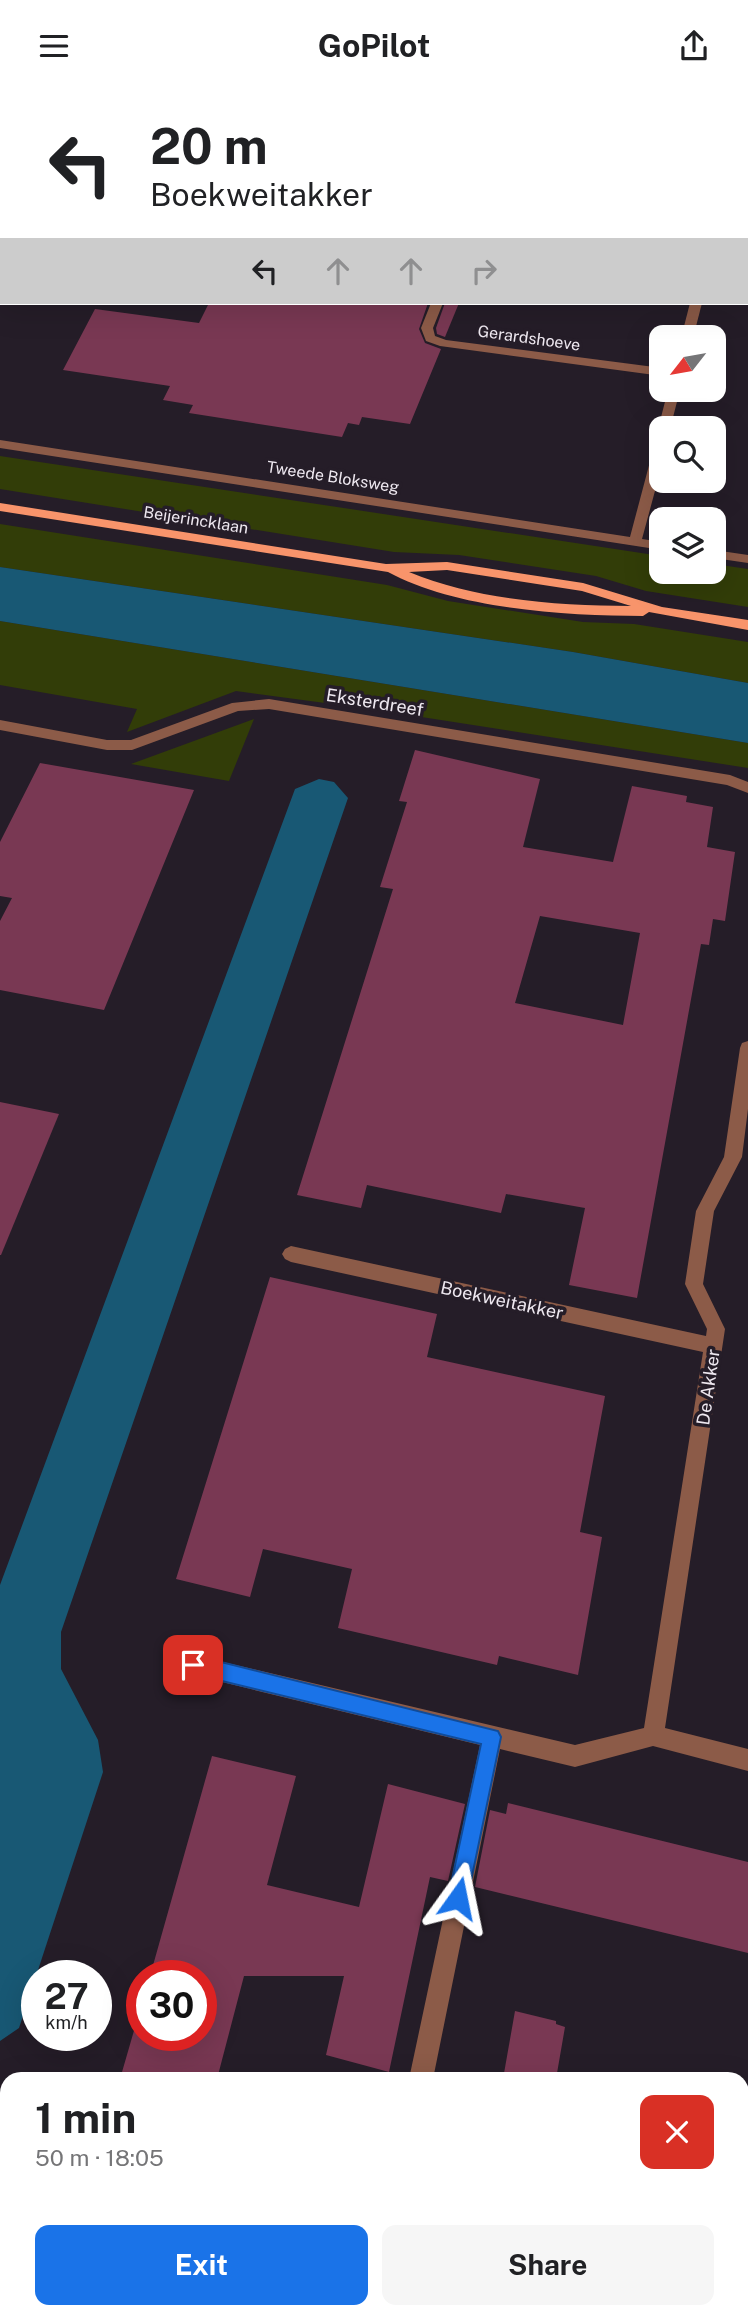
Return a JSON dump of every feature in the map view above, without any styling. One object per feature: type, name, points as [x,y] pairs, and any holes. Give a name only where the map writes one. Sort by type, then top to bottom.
[{"type":"main road","name":"Beijerincklaan","points":[[0,507],[386,568],[447,566],[583,587],[661,611],[748,625]]},
{"type":"main road","name":"Beijerincklaan","points":[[386,568],[442,590],[572,611],[661,611]]},
{"type":"street","name":"Gerardshoeve","points":[[436,305],[427,328],[430,338],[444,343],[649,370]]},
{"type":"street","points":[[690,325],[695,305]]},
{"type":"street","name":"Tweede Bloksweg","points":[[0,444],[649,544]]},
{"type":"street","points":[[635,542],[649,489]]},
{"type":"street","points":[[726,556],[748,559]]},
{"type":"street","name":"Eksterdreef","points":[[0,726],[107,745],[132,745],[237,706],[269,704],[730,780],[748,789]]},
{"type":"street","name":"De Akker","points":[[653,1736],[716,1329],[694,1284],[705,1211],[733,1157],[748,1048]]},
{"type":"street","name":"Boekweitakker","points":[[291,1254],[714,1346]]},
{"type":"street","points":[[193,1665],[575,1756],[653,1736],[748,1760]]},
{"type":"street","points":[[422,2072],[492,1737]]},
{"type":"green space","points":[[0,456],[649,554],[649,584],[726,584],[726,566],[748,569],[748,607],[646,591],[596,576],[459,555],[394,552],[0,489]]},
{"type":"green space","points":[[0,524],[387,585],[448,601],[583,622],[634,624],[748,642],[748,683],[573,652],[0,567]]},
{"type":"green space","points":[[0,621],[748,743],[748,768],[370,709],[236,691],[127,732],[137,709],[0,685]]},
{"type":"green space","points":[[254,719],[229,781],[131,764]]},
{"type":"water","points":[[0,567],[573,652],[748,683],[748,743],[0,621]]},
{"type":"water","points":[[319,779],[334,782],[348,798],[61,1632],[61,1669],[98,1740],[103,1772],[41,1960],[21,1960],[19,2028],[0,2041],[0,1585],[295,789]]},
{"type":"building","points":[[208,305],[427,305],[419,329],[425,343],[441,349],[410,424],[362,417],[359,425],[348,423],[342,437],[189,413],[193,405],[163,400],[170,386],[63,370],[95,309],[199,323]]},
{"type":"building","points":[[444,305],[458,305],[445,337],[437,334],[436,328]]},
{"type":"building","points":[[415,750],[540,779],[523,847],[613,862],[632,786],[687,796],[686,802],[713,807],[707,847],[735,852],[725,921],[713,919],[709,945],[701,944],[637,1298],[569,1285],[585,1208],[506,1194],[501,1213],[367,1185],[361,1208],[297,1195],[393,889],[380,887],[407,802],[399,801]],"holes":[[[540,916],[640,933],[623,1025],[515,1003]]]},
{"type":"building","points":[[40,763],[194,790],[104,1010],[0,990],[0,921],[12,898],[0,896],[0,842]]},
{"type":"building","points":[[0,1102],[59,1114],[1,1255],[0,1255]]},
{"type":"building","points":[[270,1277],[437,1314],[427,1357],[605,1396],[580,1532],[602,1537],[578,1675],[499,1656],[497,1665],[338,1628],[352,1569],[263,1549],[250,1597],[176,1579]]},
{"type":"building","points":[[212,1756],[296,1776],[267,1885],[359,1907],[388,1784],[465,1804],[448,1881],[430,1877],[389,2072],[326,2055],[344,1976],[244,1976],[219,2072],[122,2072],[128,2051],[217,2051],[217,1960],[155,1960]]},
{"type":"building","points":[[508,1803],[748,1862],[748,1953],[475,1887],[490,1810],[506,1814]]},
{"type":"building","points":[[515,2011],[556,2021],[556,2024],[565,2027],[557,2072],[504,2072]]},
{"type":"route","points":[[193,1665],[492,1737],[458,1898]]}]
